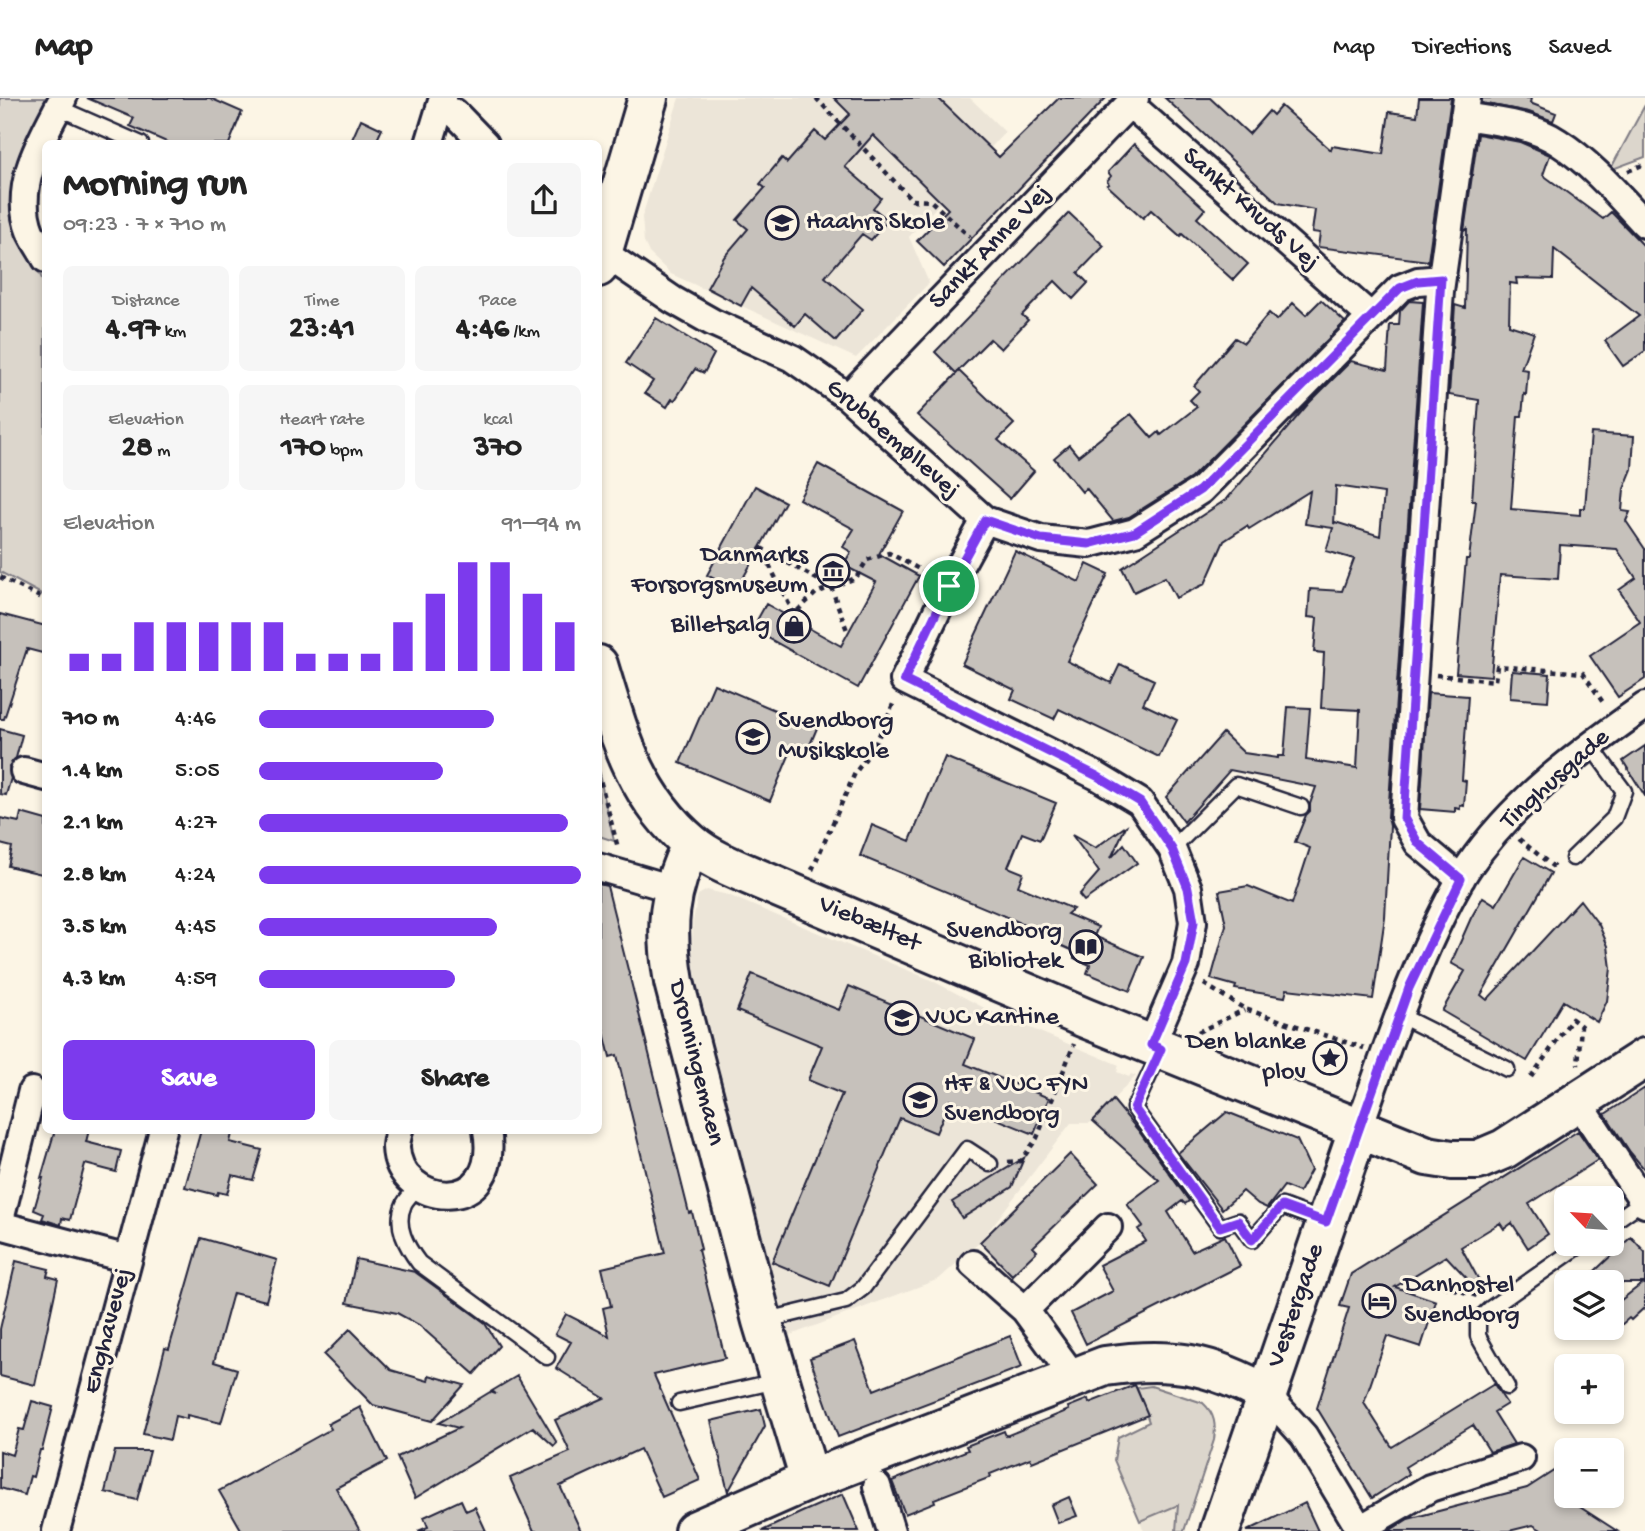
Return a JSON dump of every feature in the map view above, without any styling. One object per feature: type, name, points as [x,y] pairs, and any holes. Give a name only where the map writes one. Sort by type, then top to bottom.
[{"type":"street","points":[[602,250],[648,98]]},
{"type":"street","name":"Sankt Anne Vej","points":[[848,397],[1132,101]]},
{"type":"street","name":"Sankt Knuds Vej","points":[[1132,101],[1370,316]]},
{"type":"street","points":[[42,140],[61,103]]},
{"type":"street","points":[[430,140],[441,104],[481,140]]},
{"type":"street","points":[[1461,879],[1418,843],[1404,818],[1441,279],[1465,107],[1558,141],[1604,180],[1645,224]]},
{"type":"street","points":[[42,140],[24,194],[29,229],[42,253]]},
{"type":"street","name":"Grubbemøllevej","points":[[602,258],[693,311],[792,358],[848,397],[985,520],[1041,539],[1089,544],[1135,532],[1200,490],[1400,288],[1418,281],[1441,279]]},
{"type":"street","points":[[985,520],[949,586],[904,680],[1097,776],[1140,802],[1172,849],[1188,888],[1194,922],[1183,971],[1156,1047]]},
{"type":"street","points":[[602,678],[623,747],[635,773],[650,799],[692,844]]},
{"type":"street","name":"Tinghusgade","points":[[1358,1130],[1427,946],[1461,879],[1532,793],[1590,745],[1645,705]]},
{"type":"street","name":"Dronningemaen","points":[[692,844],[673,889],[668,923],[668,944],[674,982],[762,1321],[810,1480]]},
{"type":"street","name":"Viebæltet","points":[[692,844],[728,866],[1085,1018],[1358,1130]]},
{"type":"street","points":[[602,868],[673,889]]},
{"type":"street","points":[[1358,1130],[1427,1156],[1478,1160],[1504,1149],[1645,1058]]},
{"type":"street","points":[[32,1091],[0,1222],[128,1259]]},
{"type":"street","points":[[1574,1102],[1644,1202]]},
{"type":"street","name":"Vestergade","points":[[694,1531],[810,1480],[1073,1376],[1105,1366],[1139,1360],[1172,1361],[1206,1367],[1237,1378],[1267,1395],[1358,1130]]},
{"type":"street","name":"Enghavevej","points":[[56,1531],[162,1134]]},
{"type":"street","points":[[398,1134],[396,1148],[403,1171],[418,1186],[436,1194],[456,1195],[472,1190],[485,1173],[490,1146],[488,1134]]},
{"type":"street","points":[[1025,1310],[1108,1227]]},
{"type":"street","points":[[973,1264],[1025,1310],[1073,1376]]},
{"type":"street","points":[[1220,1531],[1267,1395],[1304,1436],[1360,1530],[1430,1488],[1521,1458]]},
{"type":"street","points":[[877,1486],[891,1531]]},
{"type":"lane","points":[[61,103],[133,140]]},
{"type":"lane","points":[[1573,858],[1614,818],[1624,791],[1590,745]]},
{"type":"lane","points":[[1172,849],[1236,785],[1301,807]]},
{"type":"lane","points":[[1399,1015],[1507,1069]]},
{"type":"lane","points":[[1156,1047],[1134,1108],[1220,1227],[1238,1221],[1252,1240],[1282,1206],[1326,1222]]},
{"type":"lane","points":[[762,1321],[846,1301],[863,1288],[967,1149],[990,1164]]},
{"type":"lane","points":[[418,1186],[403,1205],[401,1229],[407,1246],[419,1263],[547,1357]]},
{"type":"lane","points":[[1624,1215],[1644,1202]]},
{"type":"lane","points":[[1507,1387],[1478,1336],[1478,1320],[1490,1308],[1565,1256]]},
{"type":"lane","points":[[679,1402],[779,1380]]},
{"type":"path","points":[[816,98],[912,200],[931,201],[987,252]]},
{"type":"path","points":[[848,633],[831,587],[760,547],[793,616],[816,593],[831,587],[856,578],[866,560],[890,553],[949,586]]},
{"type":"path","points":[[0,577],[42,598]]},
{"type":"path","points":[[1414,673],[1495,681],[1497,666],[1583,673],[1601,700]]},
{"type":"path","points":[[814,865],[855,773],[874,747],[904,680]]},
{"type":"path","points":[[602,787],[618,849]]},
{"type":"path","points":[[1503,825],[1559,871],[1573,858]]},
{"type":"path","points":[[1183,971],[1245,1009],[1384,1055]]},
{"type":"path","points":[[990,1164],[1021,1161],[1037,1138],[1085,1018]]},
{"type":"path","points":[[1531,1077],[1572,1019],[1581,1026],[1582,1039],[1574,1102]]},
{"type":"path","points":[[1424,1280],[1478,1296],[1490,1308]]},
{"type":"shaded area","points":[[0,98],[55,98],[45,140],[42,140],[42,150],[22,231],[42,279],[42,594],[0,572]]},
{"type":"shaded area","name":"Haahrs Skole","points":[[679,98],[970,98],[1005,132],[909,237],[929,283],[856,358],[671,274],[649,253],[644,242],[642,217]]},
{"type":"shaded area","points":[[1645,105],[1645,157],[1610,170]]},
{"type":"shaded area","points":[[602,787],[614,841],[602,837]]},
{"type":"shaded area","name":"HF & VUC FYN Svendborg","points":[[707,890],[728,895],[931,980],[992,1012],[1119,1065],[1117,1072],[1129,1077],[1131,1074],[1136,1076],[1090,1123],[1071,1123],[980,1242],[939,1279],[788,1336],[692,961],[693,921],[698,895]]},
{"type":"shaded area","points":[[1151,1386],[1203,1403],[1214,1420],[1214,1440],[1184,1531],[1176,1531],[1178,1505],[1140,1521],[1114,1460],[1118,1437],[1149,1422],[1137,1388]]},
{"type":"shaded area","points":[[1179,1505],[1176,1531],[1144,1531],[1140,1521]]},
{"type":"building","points":[[87,98],[210,98],[242,112],[231,140],[162,140],[130,126],[134,118]]},
{"type":"building","points":[[834,98],[938,98],[999,157],[1059,98],[1106,98],[944,267],[917,241],[948,209],[873,135],[845,167],[881,198],[873,208],[888,220],[871,240],[862,234],[825,277],[863,309],[836,341],[805,314],[795,326],[751,288],[741,306],[707,288],[724,257],[748,229],[737,220],[765,188],[760,184],[782,158],[787,163],[815,131],[825,140],[850,114]]},
{"type":"building","points":[[1165,98],[1210,98],[1249,134],[1269,111],[1273,115],[1281,106],[1331,150],[1332,146],[1383,154],[1389,112],[1417,116],[1419,98],[1451,98],[1428,261],[1318,247],[1320,233],[1312,232],[1315,210],[1278,203]]},
{"type":"building","points":[[1482,98],[1531,98],[1530,103],[1556,113],[1553,121],[1529,112],[1482,103]]},
{"type":"building","points":[[361,119],[382,129],[377,140],[352,140]]},
{"type":"building","points":[[1478,134],[1520,142],[1550,155],[1543,175],[1603,219],[1611,212],[1645,247],[1645,351],[1623,366],[1605,341],[1639,316],[1554,249],[1553,279],[1516,278],[1517,284],[1510,283],[1509,325],[1534,333],[1521,369],[1528,370],[1522,416],[1518,416],[1511,509],[1580,515],[1580,508],[1585,508],[1591,433],[1634,436],[1632,469],[1624,489],[1622,511],[1630,512],[1626,521],[1645,549],[1645,679],[1618,697],[1590,656],[1640,622],[1619,590],[1636,578],[1617,549],[1560,545],[1558,579],[1500,575],[1491,676],[1456,673],[1466,559],[1469,559],[1476,501],[1472,501],[1479,400],[1449,395],[1455,305],[1465,308],[1467,229],[1464,231]]},
{"type":"building","points":[[1134,144],[1205,209],[1197,218],[1248,264],[1233,280],[1151,210],[1143,218],[1107,185],[1111,176],[1108,172]]},
{"type":"building","points":[[1069,213],[1104,246],[1078,273],[1088,283],[1073,299],[1055,281],[1022,315],[1028,320],[1001,349],[990,339],[956,373],[935,352]]},
{"type":"building","points":[[1321,300],[1345,322],[1191,478],[1129,517],[1113,521],[1086,488],[1082,492],[1054,458],[1069,445],[1078,456],[1131,414],[1152,438],[1159,432],[1161,435],[1197,407],[1190,400],[1199,391],[1194,386],[1235,338],[1244,343],[1269,313],[1277,320],[1293,303],[1306,315]]},
{"type":"building","points":[[1409,301],[1423,302],[1388,817],[1390,826],[1385,917],[1373,999],[1287,989],[1285,997],[1235,989],[1236,986],[1211,979],[1226,925],[1219,891],[1248,886],[1292,904],[1310,848],[1295,842],[1310,811],[1316,787],[1230,770],[1184,822],[1166,797],[1223,733],[1244,753],[1278,758],[1284,756],[1288,707],[1310,708],[1306,760],[1357,768],[1360,710],[1321,708],[1324,653],[1314,652],[1317,618],[1308,617],[1310,589],[1342,591],[1354,559],[1326,551],[1333,528],[1305,524],[1310,491],[1249,529],[1247,526],[1224,541],[1205,584],[1176,598],[1165,577],[1134,592],[1122,568],[1227,499],[1309,403],[1351,361],[1387,370],[1390,325],[1399,325],[1400,311]],"holes":[[[1336,486],[1384,493],[1380,536],[1335,522],[1334,524]]]},
{"type":"building","points":[[656,318],[714,354],[704,373],[695,369],[675,400],[672,399],[667,407],[645,393],[653,381],[626,363]]},
{"type":"building","points":[[959,371],[1014,424],[998,440],[1034,471],[1010,499],[917,415]]},
{"type":"building","points":[[818,464],[903,511],[879,554],[919,576],[858,688],[752,629],[766,604],[841,646],[876,582],[843,565],[851,552],[843,547],[854,529],[799,499]]},
{"type":"building","points":[[755,486],[785,502],[736,591],[707,575]]},
{"type":"building","points":[[1015,551],[1079,582],[1087,564],[1108,574],[1067,661],[1111,683],[1120,664],[1154,680],[1143,704],[1177,720],[1159,757],[1059,709],[1054,719],[1011,699],[1015,690],[962,664]]},
{"type":"building","points":[[0,614],[42,625],[42,653],[27,649],[4,719],[0,719]]},
{"type":"building","points":[[1512,671],[1550,674],[1548,701],[1510,698]]},
{"type":"building","name":"Svendborg Musikskole","points":[[714,684],[817,728],[807,752],[793,746],[770,801],[680,763]]},
{"type":"building","points":[[1428,693],[1468,696],[1462,780],[1466,781],[1464,806],[1455,808],[1455,812],[1420,809]]},
{"type":"building","points":[[0,729],[22,735],[16,758],[9,766],[11,778],[6,795],[0,794]]},
{"type":"building","points":[[1645,746],[1645,796],[1623,761]]},
{"type":"building","points":[[945,757],[1056,803],[1040,840],[1022,833],[1008,867],[1023,873],[1018,886],[1073,909],[1067,914],[1098,927],[1094,936],[1144,957],[1130,991],[1087,973],[1090,965],[1074,958],[1076,952],[1060,945],[1062,940],[860,856],[872,825],[910,841]]},
{"type":"building","points":[[21,813],[42,819],[42,874],[8,866],[12,847],[0,844],[0,818],[19,822]]},
{"type":"building","points":[[1126,826],[1111,858],[1124,844],[1137,863],[1084,901],[1079,895],[1099,872],[1072,835],[1095,848]]},
{"type":"building","points":[[1524,857],[1551,873],[1481,995],[1487,1000],[1580,900],[1599,925],[1608,946],[1611,968],[1607,1001],[1597,1022],[1563,1001],[1527,1061],[1442,1011],[1465,971],[1451,963],[1471,918],[1483,897],[1496,905]]},
{"type":"building","points":[[602,885],[607,886],[689,1213],[692,1212],[701,1249],[698,1250],[725,1358],[654,1375],[700,1480],[662,1497],[640,1449],[560,1486],[581,1531],[534,1531],[510,1478],[570,1452],[555,1420],[604,1398],[556,1368],[571,1342],[555,1334],[566,1314],[609,1336],[603,1308],[611,1306],[602,1268],[665,1253],[617,1055],[610,1057],[602,1024]]},
{"type":"building","points":[[752,974],[839,1010],[849,986],[975,1039],[965,1064],[1049,1098],[1034,1134],[950,1100],[936,1133],[900,1118],[830,1286],[772,1262],[842,1094],[808,1080],[822,1046],[737,1011]]},
{"type":"building","points":[[1645,1088],[1645,1170],[1605,1114]]},
{"type":"building","points":[[1113,1100],[1189,1201],[1185,1204],[1182,1201],[1168,1212],[1192,1251],[1225,1236],[1240,1266],[1086,1344],[1071,1313],[1113,1291],[1099,1265],[1146,1241],[1138,1229],[1143,1226],[1127,1204],[1159,1180],[1093,1121]]},
{"type":"building","points":[[1227,1112],[1297,1140],[1311,1170],[1299,1192],[1284,1186],[1267,1208],[1243,1191],[1222,1209],[1178,1153]]},
{"type":"building","points":[[1578,1131],[1598,1160],[1529,1204],[1548,1234],[1528,1248],[1512,1223],[1504,1229],[1500,1223],[1461,1247],[1481,1284],[1476,1288],[1446,1256],[1395,1287],[1436,1301],[1421,1347],[1387,1336],[1364,1403],[1392,1447],[1494,1384],[1507,1404],[1494,1412],[1514,1444],[1490,1452],[1473,1425],[1405,1467],[1409,1474],[1372,1498],[1317,1408],[1349,1308],[1340,1306],[1351,1274]]},
{"type":"building","points":[[54,1134],[88,1134],[86,1142],[121,1151],[116,1172],[85,1164],[70,1220],[62,1218],[61,1225],[42,1219],[44,1214],[34,1210]]},
{"type":"building","points":[[200,1134],[232,1134],[230,1142],[262,1150],[253,1180],[232,1175],[227,1194],[218,1192],[217,1195],[185,1187]]},
{"type":"building","points":[[1070,1154],[1098,1184],[1033,1247],[1037,1251],[1012,1275],[980,1242]]},
{"type":"building","points":[[1024,1158],[1012,1187],[962,1218],[952,1202]]},
{"type":"building","points":[[1631,1237],[1645,1252],[1645,1307],[1631,1320],[1629,1318],[1624,1322],[1624,1298],[1643,1283],[1624,1283],[1624,1270],[1596,1270],[1611,1256],[1624,1256],[1624,1244]]},
{"type":"building","points":[[201,1238],[277,1260],[266,1301],[233,1293],[214,1362],[237,1369],[221,1423],[187,1415],[187,1419],[175,1416],[170,1440],[143,1434],[165,1348],[169,1349]]},
{"type":"building","points":[[356,1259],[415,1272],[484,1322],[499,1346],[474,1374],[419,1325],[397,1313],[347,1303]]},
{"type":"building","points":[[16,1261],[49,1269],[47,1276],[58,1279],[35,1385],[0,1376],[0,1329]]},
{"type":"building","points":[[350,1329],[391,1370],[428,1381],[429,1375],[464,1385],[432,1421],[373,1405],[324,1355]]},
{"type":"building","points":[[1010,1336],[1022,1367],[838,1437],[810,1358],[855,1341],[874,1390]]},
{"type":"building","points":[[517,1376],[557,1443],[554,1446],[533,1427],[415,1498],[397,1457],[459,1428],[439,1423],[490,1392],[496,1394],[492,1391]]},
{"type":"building","points":[[1135,1385],[1148,1415],[1032,1462],[1030,1458],[990,1474],[991,1477],[934,1499],[935,1502],[905,1514],[892,1481],[968,1450],[966,1446],[1004,1431],[1006,1436],[1069,1410],[1068,1407],[1088,1399],[1089,1403]]},
{"type":"building","points":[[32,1401],[53,1407],[42,1450],[25,1495],[0,1488],[0,1451],[12,1455],[19,1429],[24,1430]]},
{"type":"building","points":[[360,1407],[387,1461],[336,1488],[360,1531],[242,1531],[219,1491],[331,1429],[328,1424]]},
{"type":"building","points":[[761,1409],[765,1426],[728,1492],[711,1421]]},
{"type":"building","points":[[115,1451],[150,1451],[137,1500],[105,1492]]},
{"type":"building","points":[[1554,1471],[1554,1508],[1581,1508],[1617,1531],[1543,1531],[1533,1525],[1509,1531],[1389,1531],[1408,1519],[1527,1488]]},
{"type":"building","points":[[843,1494],[859,1531],[762,1531],[800,1513]]},
{"type":"building","points":[[1069,1497],[1077,1516],[1058,1523],[1051,1505]]},
{"type":"building","points":[[461,1500],[466,1511],[475,1507],[486,1531],[418,1531],[428,1527],[424,1517]]},
{"type":"building","points":[[1305,1503],[1318,1531],[1247,1531]]},
{"type":"place","name":"Haahrs Skole","points":[[782,223]]},
{"type":"place","name":"Danmarks Forsorgsmuseum","points":[[833,571]]},
{"type":"place","name":"Billetsalg","points":[[794,626]]},
{"type":"place","name":"Svendborg Musikskole","points":[[753,737]]},
{"type":"place","name":"Svendborg Bibliotek","points":[[1086,947]]},
{"type":"place","name":"VUC Kantine","points":[[902,1018]]},
{"type":"place","name":"Den blanke plov","points":[[1330,1058]]},
{"type":"place","name":"HF & VUC FYN Svendborg","points":[[920,1100]]},
{"type":"place","name":"Danhostel Svendborg","points":[[1379,1301]]},
{"type":"route","points":[[1441,279],[1404,818],[1418,843],[1461,879],[1409,988],[1326,1222],[1282,1206],[1252,1240],[1238,1221],[1220,1227],[1134,1108],[1161,1049],[1151,1045],[1186,964],[1194,922],[1188,888],[1172,849],[1140,802],[1097,776],[904,680],[949,586],[985,520],[1041,539],[1089,544],[1135,532],[1200,490],[1400,288],[1418,281],[1441,279]]}]
